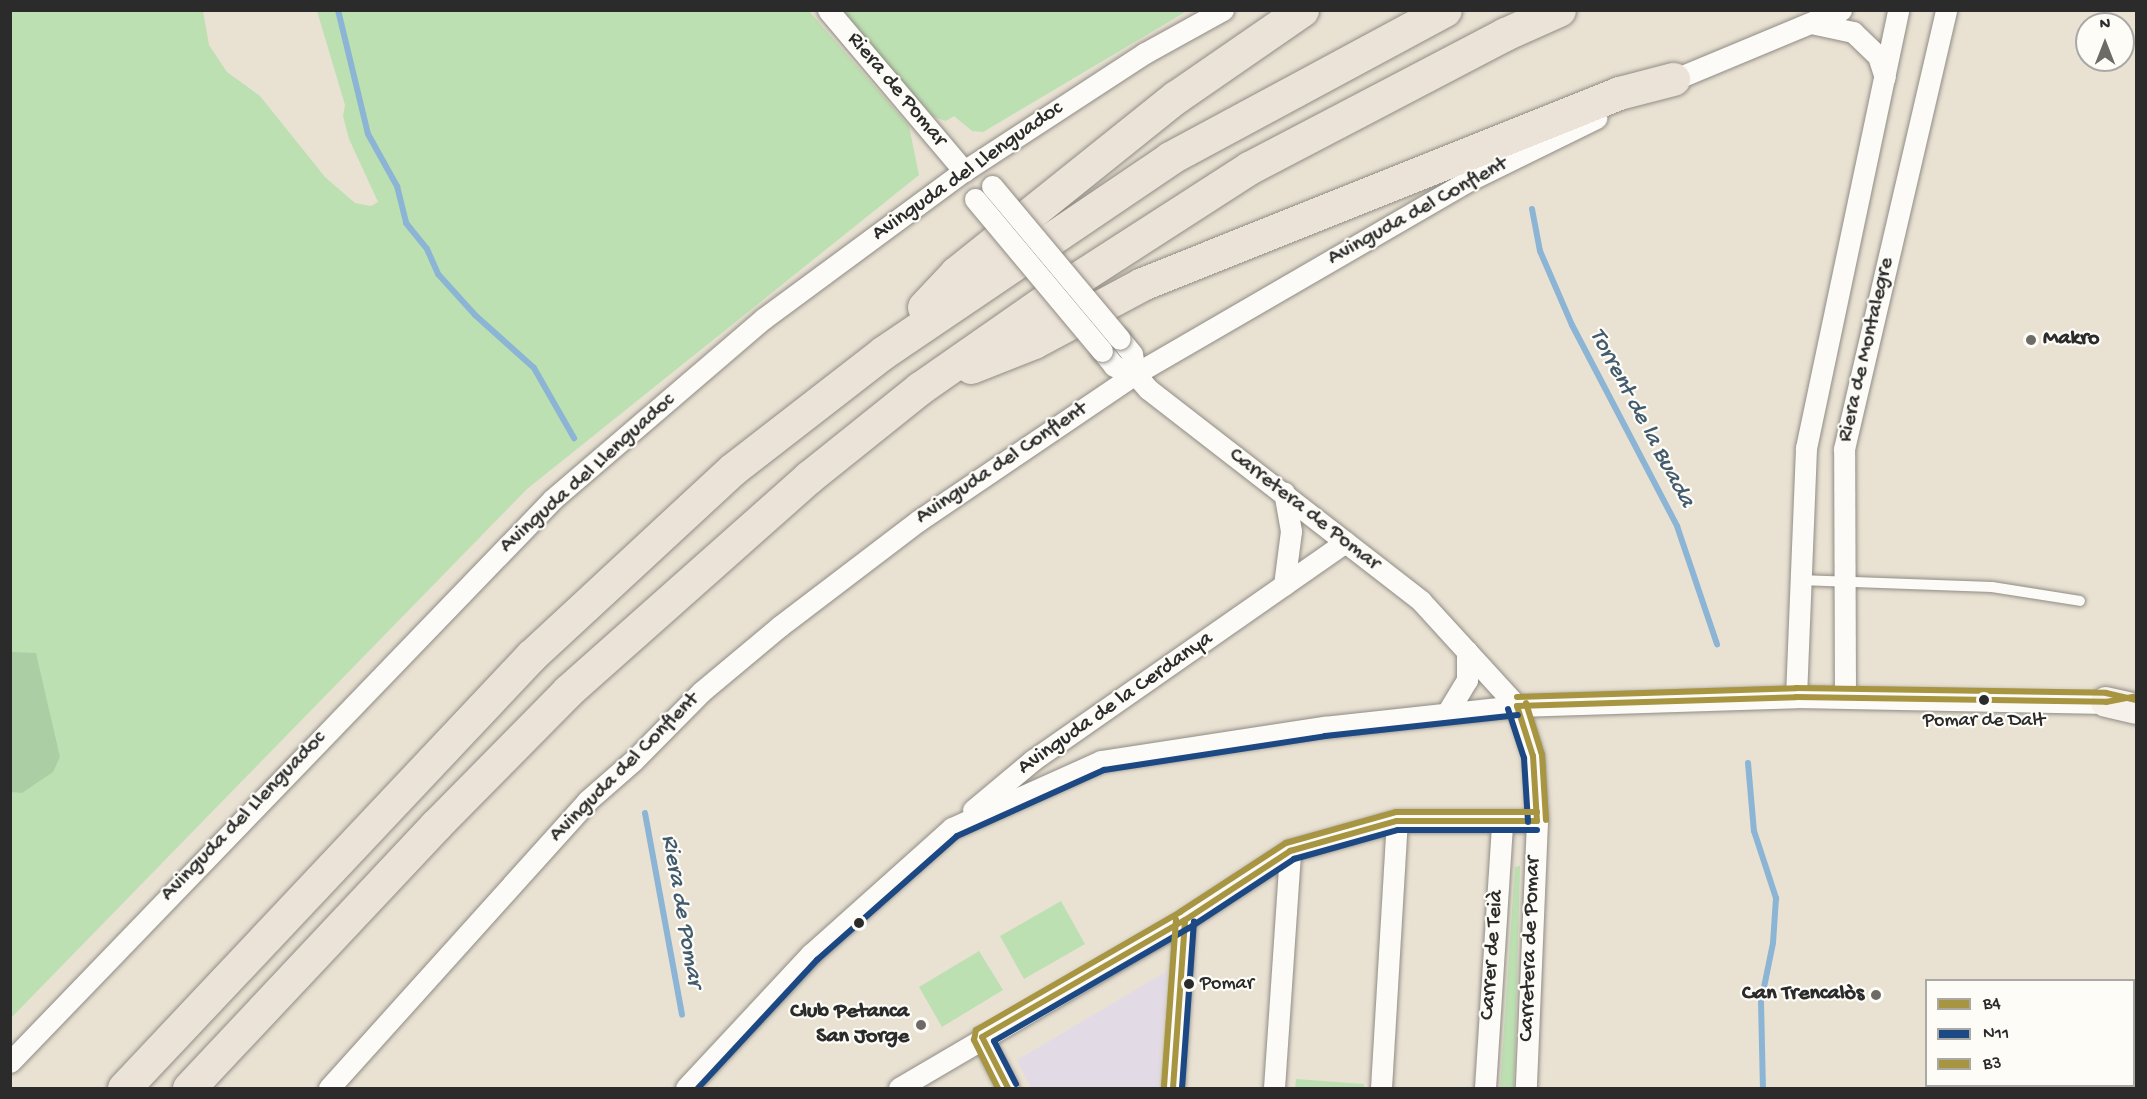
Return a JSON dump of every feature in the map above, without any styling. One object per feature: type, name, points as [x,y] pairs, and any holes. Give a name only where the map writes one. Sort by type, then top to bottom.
[{"type":"highway","points":[[884,352],[956,273],[1176,97],[1302,10]]},
{"type":"highway","points":[[124,1089],[531,656],[733,470],[884,352],[1170,158],[1445,10]]},
{"type":"highway","points":[[189,1089],[436,825],[568,691],[800,484],[920,388],[1069,284],[1249,168],[1506,33],[1559,10]]},
{"type":"highway","points":[[920,388],[1034,342],[1142,284],[1619,93],[1673,79]]},
{"type":"street","name":"Riera de Pomar","points":[[828,10],[965,170]]},
{"type":"street","name":"Avinguda del Llenguadoc","points":[[10,1062],[553,499],[763,319],[965,170],[1145,53],[1223,10]]},
{"type":"street","name":"Avinguda del Conflent","points":[[328,1089],[587,801],[634,760],[701,692],[918,521],[1135,374],[1468,181],[1673,79],[1841,10]]},
{"type":"street","name":"Riera de Montalegre","points":[[1796,696],[1806,448],[1898,10]]},
{"type":"street","name":"Riera de Montalegre","points":[[1845,697],[1844,449],[1946,10]]},
{"type":"street","points":[[1810,23],[1853,32],[1878,56],[1885,78]]},
{"type":"street","name":"Carretera de Pomar","points":[[965,170],[993,186],[1111,345]]},
{"type":"street","name":"Carretera de Pomar","points":[[965,170],[975,199],[1111,345],[1132,354],[1135,374],[1148,389],[1421,601],[1517,706],[1533,756],[1537,821],[1526,1089]]},
{"type":"street","points":[[1284,493],[1291,531],[1284,585]]},
{"type":"street","name":"Avinguda de la Cerdanya","points":[[686,1089],[811,954],[952,828],[1033,760],[1346,542]]},
{"type":"street","points":[[1447,713],[1467,680],[1467,651]]},
{"type":"street","name":"Avinguda de la Cerdanya","points":[[952,828],[1101,760],[1447,713],[1517,706],[1796,696],[2106,702],[2136,696]]},
{"type":"street","points":[[2106,702],[2136,707]]},
{"type":"street","points":[[899,1089],[982,1037],[1185,920],[1290,851],[1397,821],[1537,821]]},
{"type":"street","points":[[1380,1089],[1397,821]]},
{"type":"street","name":"Carrer de Teià","points":[[1485,1089],[1502,822]]},
{"type":"street","points":[[1274,1089],[1290,851]]},
{"type":"street","points":[[1173,1089],[1185,920]]},
{"type":"street","points":[[982,1037],[1008,1089]]},
{"type":"lane","points":[[1799,580],[1992,586],[2080,601]]},
{"type":"shaded area","points":[[1167,971],[1158,1088],[1031,1088],[1017,1060]]},
{"type":"green space","points":[[11,11],[203,11],[209,45],[227,72],[260,96],[325,177],[355,203],[371,206],[378,202],[349,139],[343,116],[345,105],[317,11],[809,11],[909,126],[919,175],[527,489],[11,1018]]},
{"type":"green space","points":[[838,11],[1187,11],[983,132],[972,131],[954,116],[946,121],[934,117]]},
{"type":"green space","points":[[11,652],[36,653],[60,757],[53,772],[22,793],[11,792]]},
{"type":"green space","points":[[1520,866],[1514,1088],[1500,1088],[1515,867]]},
{"type":"green space","points":[[1061,901],[1085,944],[1024,979],[1000,936]]},
{"type":"green space","points":[[979,951],[1003,990],[942,1027],[919,987]]},
{"type":"green space","points":[[1296,1079],[1364,1084],[1364,1088],[1295,1088]]},
{"type":"waterway","name":"Riera de Pomar","points":[[338,10],[368,134],[397,186],[406,223],[427,249],[438,274],[475,315],[534,368],[574,438]]},
{"type":"waterway","name":"Torrent de la Buada","points":[[1532,209],[1540,251],[1572,325],[1677,526],[1717,644]]},
{"type":"waterway","name":"Torrent de la Buada","points":[[1748,763],[1754,831],[1776,898],[1773,943],[1761,1002],[1763,1088]]},
{"type":"waterway","name":"Riera de Pomar","points":[[645,813],[682,1015]]},
{"type":"transit line","name":"B3","points":[[1517,697],[1796,688],[2106,693],[2136,700]]},
{"type":"transit line","name":"B4","points":[[1517,706],[1796,697],[2106,702],[2136,696]]},
{"type":"transit line","name":"B3","points":[[1526,703],[1542,755],[1546,820]]},
{"type":"transit line","name":"B4","points":[[1517,706],[1533,756],[1537,821]]},
{"type":"transit line","name":"N11","points":[[1508,709],[1524,758],[1528,822]]},
{"type":"transit line","name":"N11","points":[[698,1088],[817,960],[957,836],[1104,770],[1325,736],[1518,715]]},
{"type":"transit line","name":"B3","points":[[998,1088],[974,1040],[976,1030],[1180,912],[1286,843],[1396,812],[1537,812]]},
{"type":"transit line","name":"B4","points":[[1008,1088],[982,1037],[1185,920],[1290,851],[1397,821],[1537,821]]},
{"type":"transit line","name":"N11","points":[[1016,1084],[994,1041],[1189,928],[1294,859],[1398,830],[1537,830]]},
{"type":"transit line","name":"B3","points":[[1164,1087],[1176,919]]},
{"type":"transit line","name":"B4","points":[[1173,1088],[1185,920]]},
{"type":"transit line","name":"N11","points":[[1182,1088],[1194,921]]},
{"type":"place","name":"Makro","points":[[2031,340]]},
{"type":"place","name":"Pomar de Dalt","points":[[1984,700]]},
{"type":"place","name":"Pomar","points":[[1189,984]]},
{"type":"place","name":"Can Trencalòs","points":[[1876,995]]},
{"type":"place","name":"Club Petanca San Jorge","points":[[921,1025]]}]
